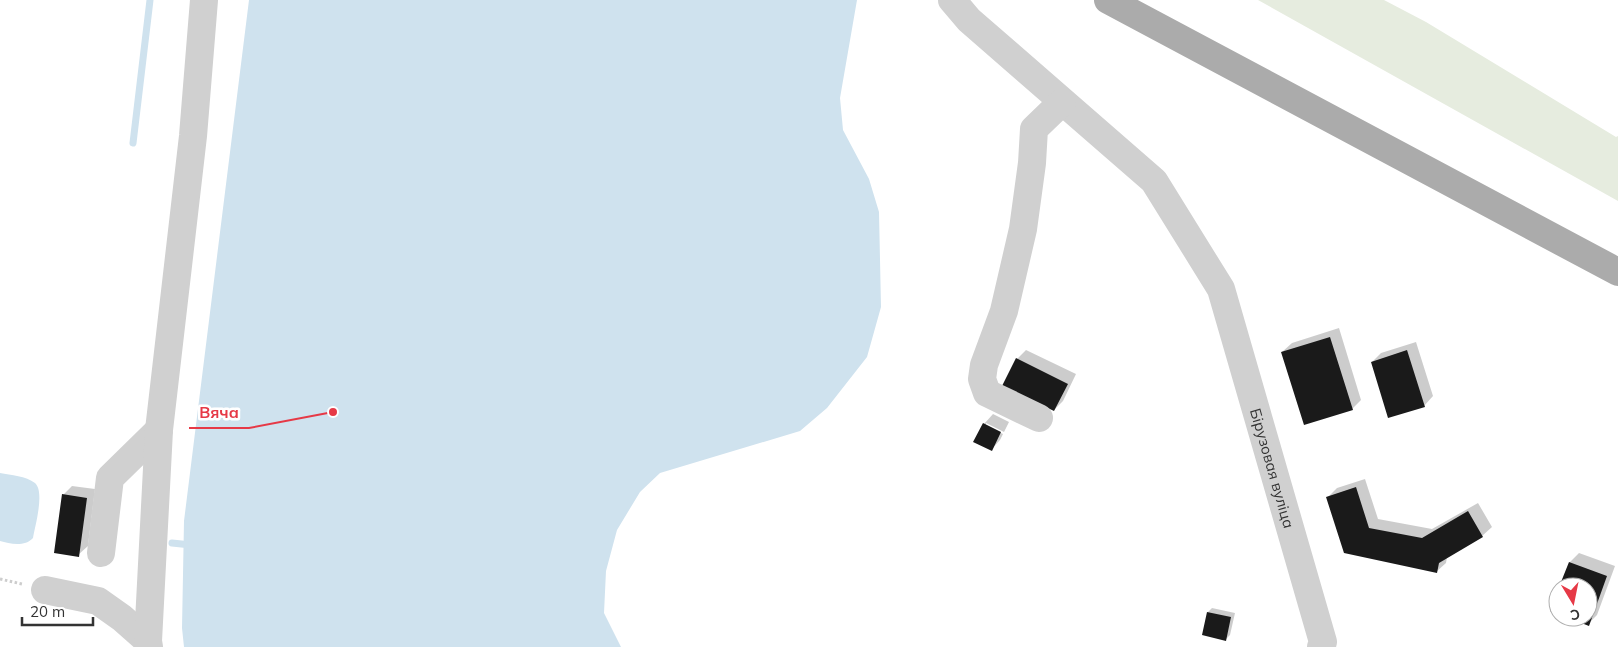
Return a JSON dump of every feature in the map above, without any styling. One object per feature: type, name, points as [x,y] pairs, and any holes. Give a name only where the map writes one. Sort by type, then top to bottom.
[{"type":"main road","points":[[1108,0],[1618,272]]},
{"type":"street","points":[[149,644],[159,430],[193,136],[204,0]]},
{"type":"street","name":"Бірузовая вуліца","points":[[952,0],[969,20],[1154,181],[1221,289],[1328,645]]},
{"type":"street","points":[[1039,418],[987,393],[982,379],[984,365],[1004,311],[1024,229],[1032,164],[1034,128],[1062,102]]},
{"type":"street","points":[[101,553],[110,478],[159,430]]},
{"type":"street","points":[[45,590],[98,602],[122,618],[149,644]]},
{"type":"shaded area","points":[[1258,0],[1384,0],[1426,22],[1616,137],[1618,136],[1618,201]]},
{"type":"water","points":[[249,0],[857,0],[840,98],[843,130],[869,179],[879,212],[881,307],[867,357],[827,408],[800,431],[660,473],[640,492],[617,530],[606,571],[604,613],[621,647],[184,647],[182,628],[184,521]]},
{"type":"water","points":[[0,473],[27,479],[38,487],[39,501],[33,538],[26,543],[13,544],[0,541]]},
{"type":"building","points":[[1330,337],[1353,410],[1304,425],[1281,352]]},
{"type":"building","points":[[1407,350],[1425,407],[1388,418],[1371,362]]},
{"type":"building","points":[[1016,358],[1068,384],[1054,411],[1002,386]]},
{"type":"building","points":[[983,423],[1001,432],[992,451],[973,442]]},
{"type":"building","points":[[1356,487],[1369,528],[1422,538],[1468,511],[1483,537],[1439,563],[1437,573],[1344,553],[1326,497]]},
{"type":"building","points":[[62,494],[87,498],[79,557],[54,553]]},
{"type":"building","points":[[1569,562],[1607,576],[1598,601],[1598,577],[1563,577]]},
{"type":"building","points":[[1207,612],[1231,617],[1226,641],[1202,635]]},
{"type":"waterway","points":[[133,143],[150,0]]},
{"type":"waterway","points":[[172,543],[191,545]]},
{"type":"place","name":"Вяча","points":[[333,412]]}]
